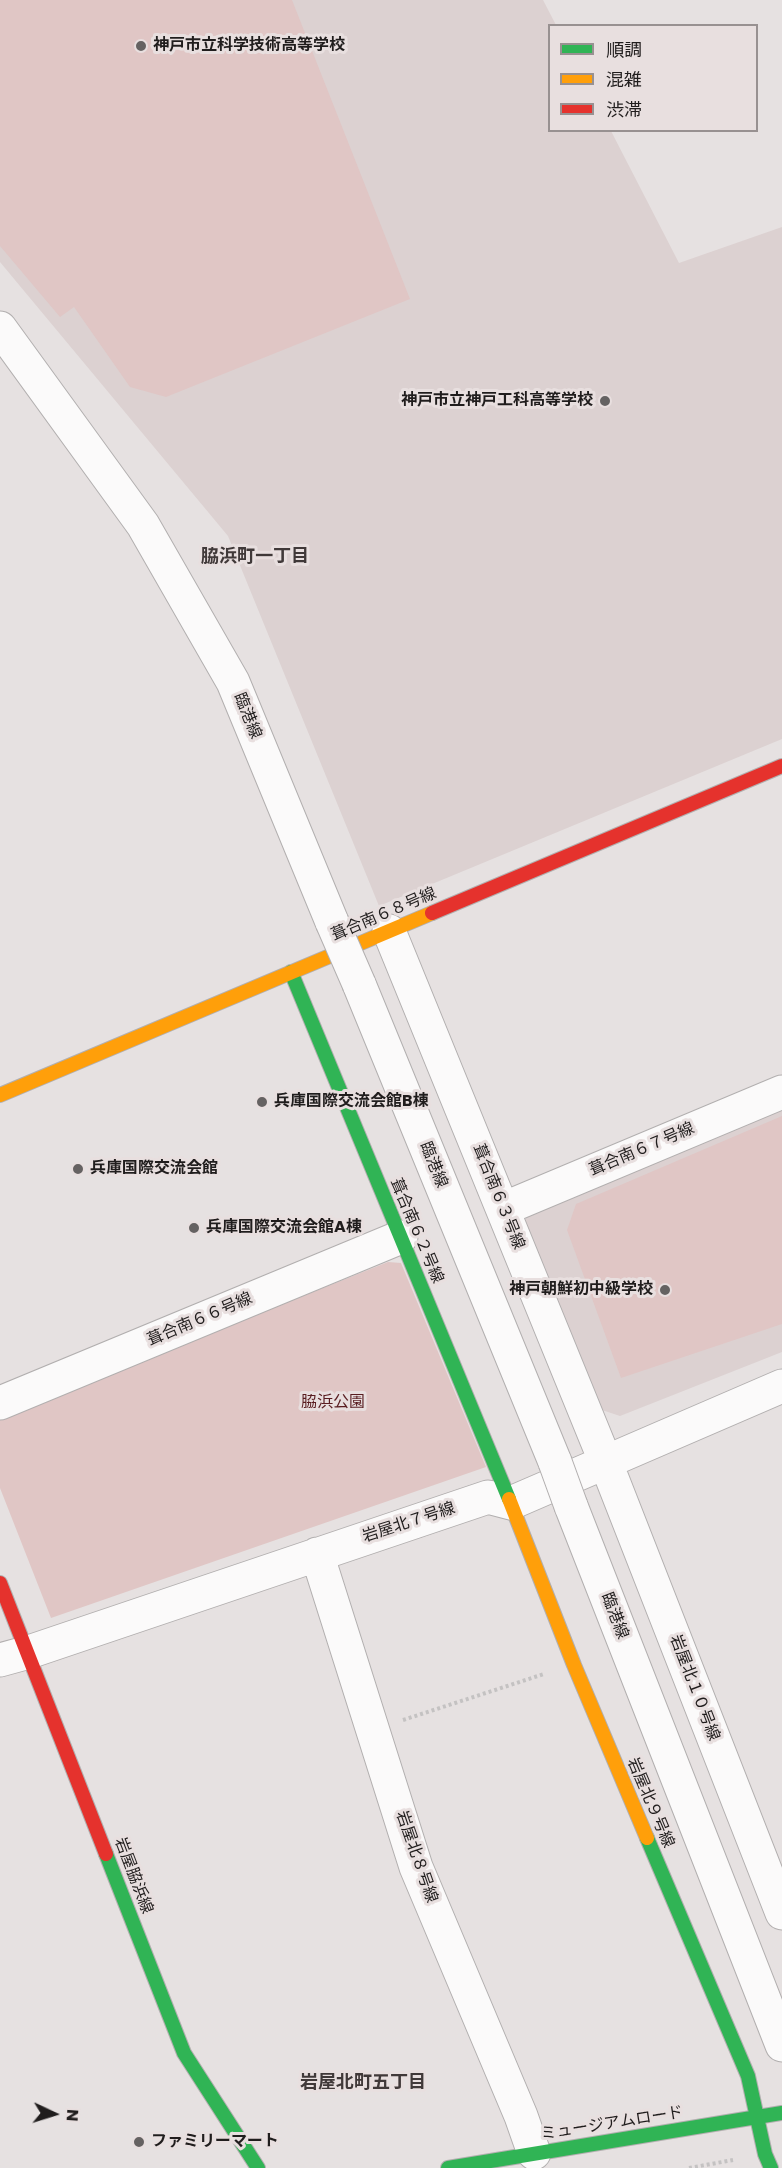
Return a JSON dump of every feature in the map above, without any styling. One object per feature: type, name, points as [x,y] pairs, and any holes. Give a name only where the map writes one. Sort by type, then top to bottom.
[{"type":"street","name":"臨港線","points":[[0,328],[143,525],[233,682],[555,1462],[782,2045]]},
{"type":"street","name":"葺合南６８号線","points":[[0,1095],[782,766]]},
{"type":"street","name":"葺合南６３号線","points":[[389,930],[606,1463]]},
{"type":"street","name":"葺合南６２号線","points":[[291,972],[511,1503]]},
{"type":"street","name":"葺合南６７号線","points":[[502,1209],[782,1092]]},
{"type":"street","name":"葺合南６６号線","points":[[0,1403],[401,1237]]},
{"type":"street","points":[[511,1503],[782,1386]]},
{"type":"street","name":"岩屋北１０号線","points":[[606,1463],[782,1913]]},
{"type":"street","name":"岩屋北７号線","points":[[14,1656],[488,1497],[511,1503]]},
{"type":"street","name":"岩屋北９号線","points":[[511,1503],[574,1665],[748,2076],[765,2154],[771,2168]]},
{"type":"street","name":"岩屋北８号線","points":[[317,1554],[416,1867],[534,2153]]},
{"type":"street","name":"岩屋脇浜線","points":[[0,1583],[14,1656],[184,2053],[258,2168]]},
{"type":"street","name":"ミュージアムロード","points":[[448,2168],[782,2113]]},
{"type":"path","points":[[408,1718],[551,1672]]},
{"type":"path","points":[[689,2168],[765,2154]]},
{"type":"shaded area","points":[[0,0],[543,0],[555,24],[548,24],[548,132],[612,132],[679,263],[782,227],[782,739],[379,906],[228,536],[0,262]]},
{"type":"shaded area","name":"神戸朝鮮初中級学校","points":[[782,1105],[782,1352],[620,1416],[596,1408],[521,1228],[531,1208]]},
{"type":"green space","points":[[0,0],[292,0],[410,299],[166,397],[130,387],[74,307],[60,317],[0,246]]},
{"type":"green space","name":"神戸朝鮮初中級学校","points":[[782,1116],[782,1324],[621,1378],[567,1230],[576,1204]]},
{"type":"green space","name":"脇浜公園","points":[[388,1262],[401,1263],[486,1467],[51,1618],[0,1488],[0,1417]]},
{"type":"traffic: fast","points":[[291,972],[509,1499]]},
{"type":"traffic: fast","points":[[647,1838],[748,2076],[765,2154],[771,2168]]},
{"type":"traffic: fast","points":[[106,1854],[184,2053],[258,2168]]},
{"type":"traffic: fast","points":[[448,2168],[782,2113]]},
{"type":"traffic: slow","points":[[0,1095],[432,913]]},
{"type":"traffic: slow","points":[[509,1499],[574,1665],[647,1838]]},
{"type":"traffic: jam","points":[[432,913],[782,766]]},
{"type":"traffic: jam","points":[[0,1583],[106,1854]]},
{"type":"place","name":"神戸市立科学技術高等学校","points":[[141,46]]},
{"type":"place","name":"神戸市立神戸工科高等学校","points":[[605,401]]},
{"type":"place","name":"兵庫国際交流会館B棟","points":[[262,1102]]},
{"type":"place","name":"兵庫国際交流会館","points":[[78,1169]]},
{"type":"place","name":"兵庫国際交流会館A棟","points":[[194,1228]]},
{"type":"place","name":"神戸朝鮮初中級学校","points":[[665,1290]]},
{"type":"place","name":"ファミリーマート","points":[[139,2142]]},
{"type":"district","name":"脇浜町一丁目","points":[[255,557]]},
{"type":"district","name":"岩屋北町五丁目","points":[[363,2083]]}]
